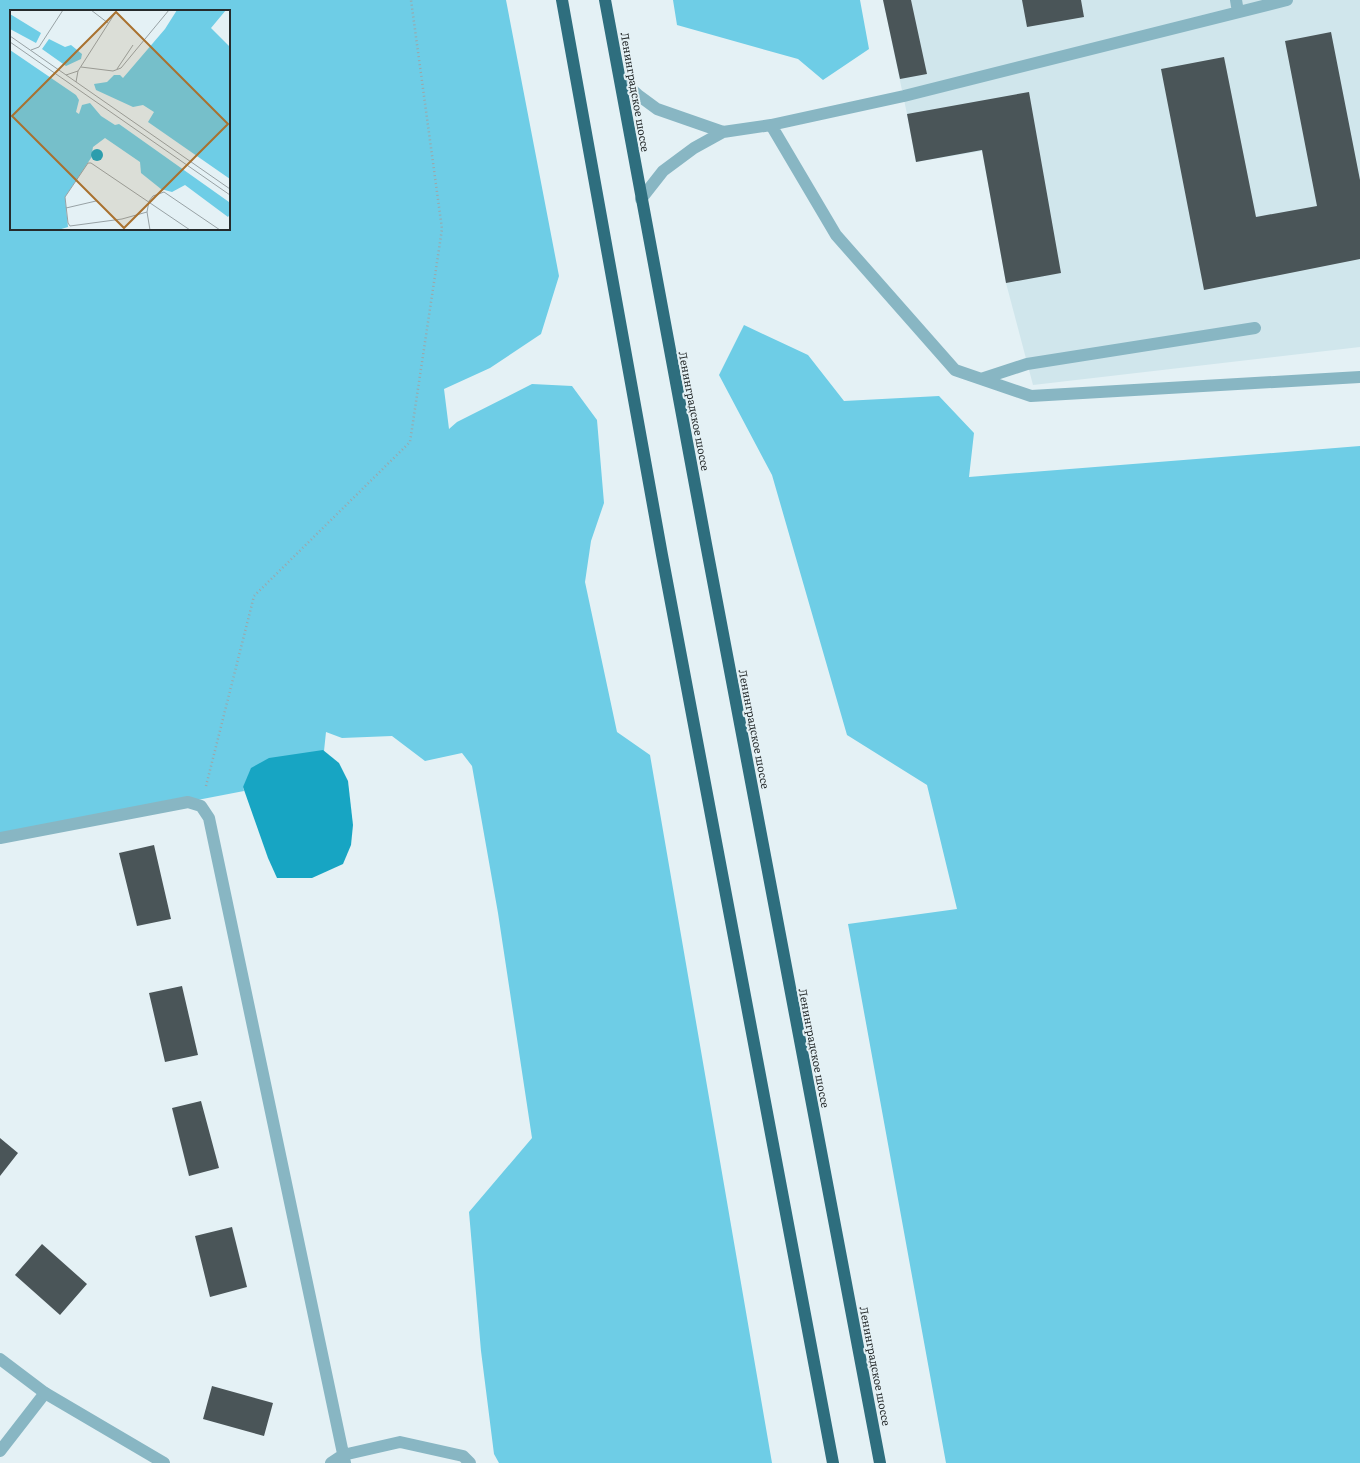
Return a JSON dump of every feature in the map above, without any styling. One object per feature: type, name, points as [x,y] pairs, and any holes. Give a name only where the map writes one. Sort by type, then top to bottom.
[{"type":"highway","points":[[562,0],[660,548],[833,1463]]},
{"type":"highway","name":"Ленинградское шоссе","points":[[605,0],[621,80],[641,199],[880,1463]]},
{"type":"street","points":[[1236,0],[1238,12]]},
{"type":"street","points":[[641,199],[663,171],[694,148],[723,132],[771,125],[904,96],[1287,0]]},
{"type":"street","points":[[621,80],[657,109],[723,132]]},
{"type":"street","points":[[771,125],[836,235],[955,370],[1031,396],[1360,377]]},
{"type":"street","points":[[981,379],[1027,364],[1255,328]]},
{"type":"street","points":[[0,838],[188,802],[201,806],[209,818],[344,1459]]},
{"type":"street","points":[[0,1359],[45,1393],[164,1463]]},
{"type":"street","points":[[0,1451],[45,1393]]},
{"type":"street","points":[[330,1463],[400,1442],[463,1456],[470,1463]]},
{"type":"path","points":[[201,806],[254,596],[410,442],[442,229],[411,0]]},
{"type":"shaded area","points":[[0,0],[506,0],[559,276],[541,334],[490,368],[444,389],[449,429],[457,422],[532,384],[572,386],[597,420],[604,503],[591,541],[585,582],[617,732],[650,755],[772,1463],[499,1463],[494,1454],[481,1351],[469,1212],[532,1138],[498,913],[472,766],[462,753],[425,761],[392,736],[342,738],[326,732],[324,751],[243,787],[244,791],[0,838]]},
{"type":"shaded area","points":[[673,0],[860,0],[869,49],[823,80],[798,59],[677,25]]},
{"type":"shaded area","points":[[883,0],[1360,0],[1360,347],[1033,385],[1006,283],[982,151],[916,162]]},
{"type":"shaded area","points":[[744,325],[808,355],[844,401],[939,396],[974,433],[969,477],[1360,446],[1360,1463],[946,1463],[848,924],[957,909],[927,785],[847,735],[772,475],[719,375]]},
{"type":"shaded area","points":[[323,750],[339,763],[348,781],[353,825],[351,845],[343,864],[312,878],[277,878],[268,858],[243,787],[251,768],[269,758]]},
{"type":"building","points":[[883,0],[911,0],[927,74],[900,79]]},
{"type":"building","points":[[1022,0],[1081,0],[1084,17],[1027,27]]},
{"type":"building","points":[[1331,32],[1360,180],[1360,259],[1204,290],[1161,69],[1224,57],[1256,217],[1317,206],[1285,41]]},
{"type":"building","points":[[1029,92],[1061,273],[1006,283],[982,150],[916,162],[907,114]]},
{"type":"building","points":[[154,845],[171,919],[137,926],[119,853]]},
{"type":"building","points":[[182,986],[198,1055],[165,1062],[149,993]]},
{"type":"building","points":[[201,1101],[219,1168],[189,1176],[172,1108]]},
{"type":"building","points":[[0,1138],[18,1153],[0,1176]]},
{"type":"building","points":[[232,1227],[247,1287],[210,1297],[195,1236]]},
{"type":"building","points":[[42,1244],[87,1284],[60,1315],[15,1275]]},
{"type":"building","points":[[212,1386],[273,1403],[264,1436],[203,1419]]}]
